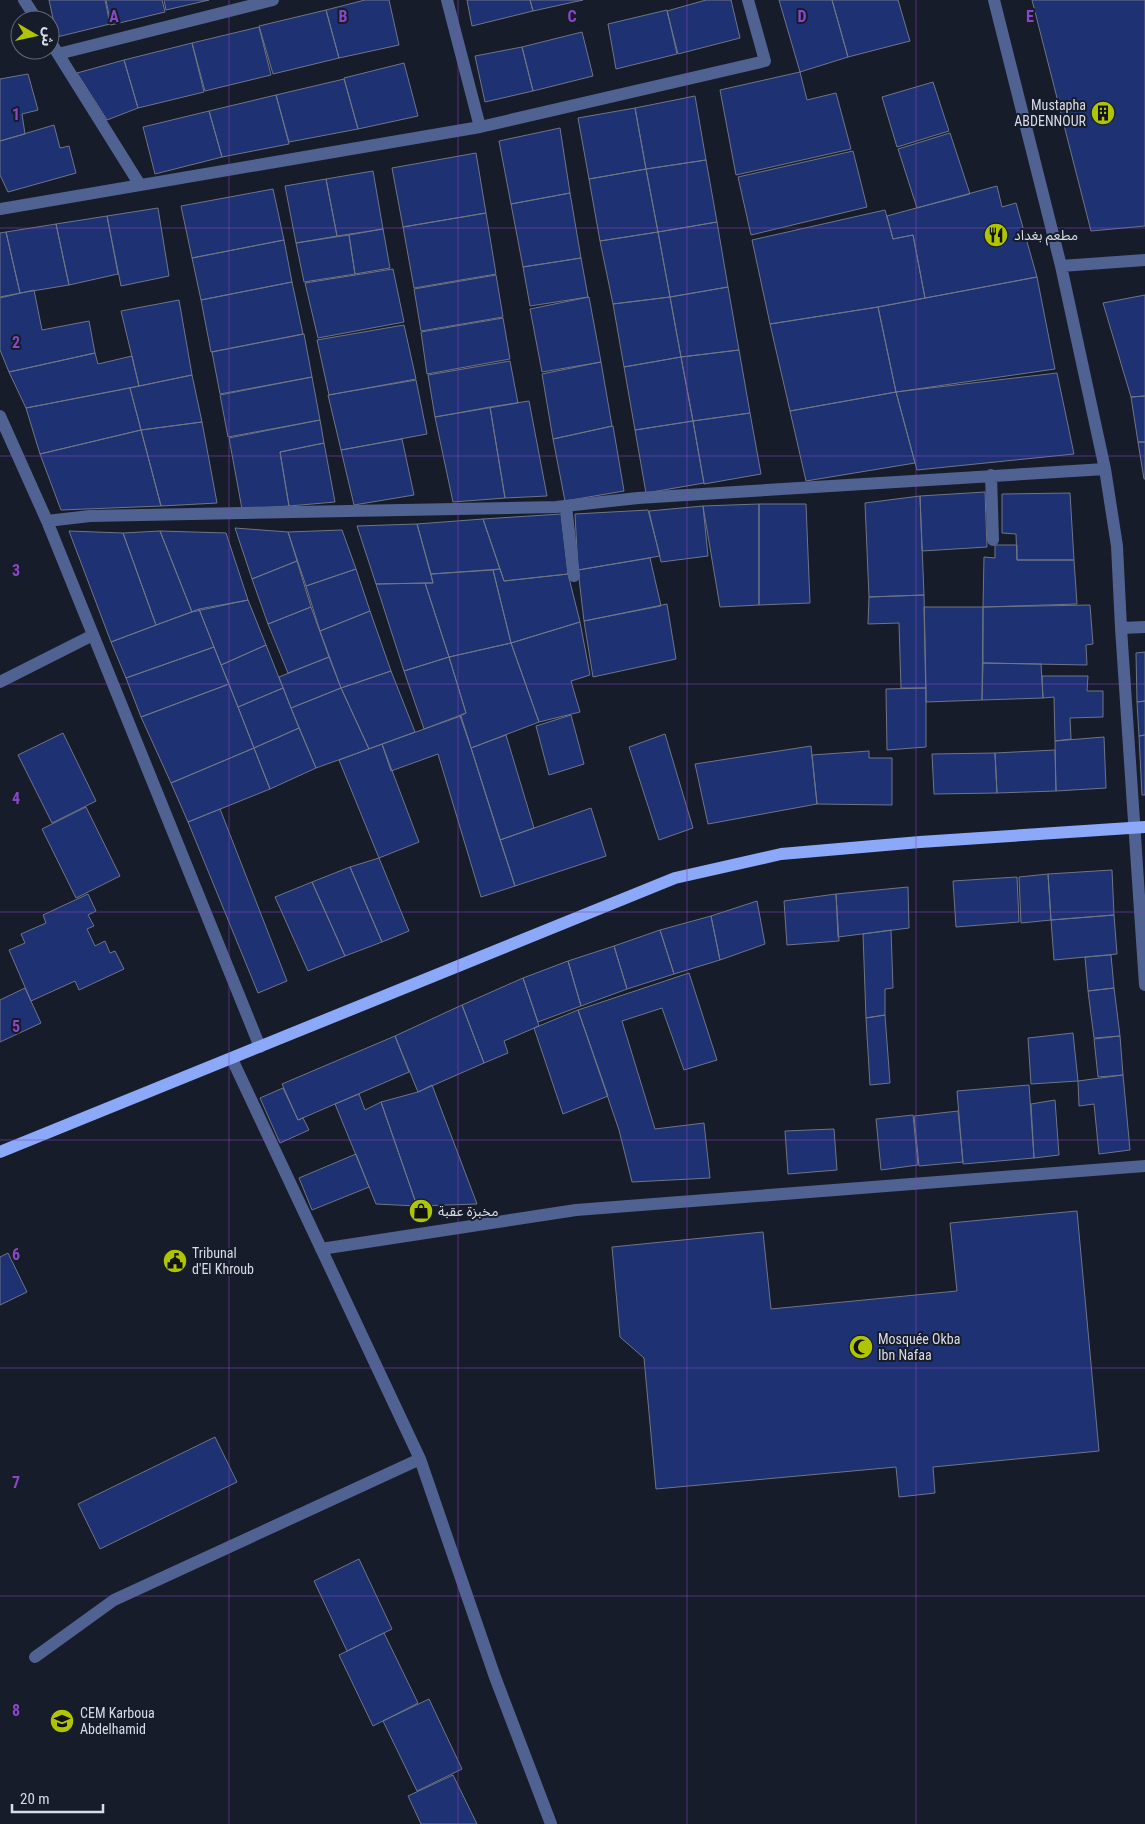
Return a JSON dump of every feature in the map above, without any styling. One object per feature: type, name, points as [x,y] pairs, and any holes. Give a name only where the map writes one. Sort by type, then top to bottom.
[{"type":"main road","points":[[0,1152],[675,878],[781,854],[920,842],[1140,827]]},
{"type":"street","points":[[60,53],[273,0]]},
{"type":"street","points":[[447,0],[480,127]]},
{"type":"street","points":[[0,209],[480,127],[765,61],[748,0]]},
{"type":"street","points":[[994,0],[1061,266],[1105,469],[1117,546],[1121,628],[1140,827],[1145,985]]},
{"type":"street","points":[[60,57],[140,185]]},
{"type":"street","points":[[1061,266],[1145,260]]},
{"type":"street","points":[[0,416],[47,522],[260,1047]]},
{"type":"street","points":[[47,522],[90,516],[566,506],[638,498],[1105,469]]},
{"type":"street","points":[[991,476],[993,540]]},
{"type":"street","points":[[566,506],[574,576]]},
{"type":"street","points":[[1121,628],[1145,627]]},
{"type":"street","points":[[0,682],[93,635]]},
{"type":"street","points":[[232,1059],[420,1459],[496,1677],[551,1824]]},
{"type":"street","points":[[321,1249],[576,1210],[1145,1166]]},
{"type":"street","points":[[34,1658],[114,1600],[420,1459]]},
{"type":"building","points":[[49,0],[105,0],[110,24],[60,36],[60,10],[51,10]]},
{"type":"building","points":[[106,0],[162,0],[165,12],[111,25]]},
{"type":"building","points":[[164,0],[209,0],[166,10]]},
{"type":"building","points":[[365,0],[389,0],[399,45],[339,58],[326,10]]},
{"type":"building","points":[[467,0],[530,0],[533,11],[472,26]]},
{"type":"building","points":[[530,0],[583,0],[533,11]]},
{"type":"building","points":[[706,0],[731,0],[740,38],[678,54],[667,11]]},
{"type":"building","points":[[779,0],[832,0],[848,57],[800,72]]},
{"type":"building","points":[[832,0],[898,0],[910,41],[848,57]]},
{"type":"building","name":"Mustapha ABDENNOUR","points":[[1032,0],[1145,0],[1145,226],[1091,231]]},
{"type":"building","points":[[326,10],[339,58],[273,74],[259,26]]},
{"type":"building","points":[[667,10],[677,54],[616,69],[608,24]]},
{"type":"building","points":[[259,27],[271,75],[205,91],[192,43]]},
{"type":"building","points":[[582,32],[593,76],[533,91],[522,47]]},
{"type":"building","points":[[192,43],[204,92],[138,108],[124,60]]},
{"type":"building","points":[[522,47],[533,91],[485,102],[475,56]]},
{"type":"building","points":[[124,60],[138,108],[107,120],[77,73]]},
{"type":"building","points":[[404,63],[418,116],[358,129],[344,78]]},
{"type":"building","points":[[800,72],[807,100],[836,93],[851,149],[736,175],[720,90]]},
{"type":"building","points":[[28,74],[38,110],[22,114],[25,134],[0,141],[0,79]]},
{"type":"building","points":[[344,79],[358,129],[289,142],[276,95]]},
{"type":"building","points":[[933,82],[949,131],[897,147],[882,97]]},
{"type":"building","points":[[276,95],[289,144],[222,157],[209,111]]},
{"type":"building","points":[[695,96],[706,160],[646,169],[635,108]]},
{"type":"building","points":[[635,108],[646,169],[589,179],[578,118]]},
{"type":"building","points":[[209,111],[222,157],[155,174],[143,127]]},
{"type":"building","points":[[54,125],[60,148],[69,146],[76,173],[8,192],[0,175],[0,141]]},
{"type":"building","points":[[560,128],[570,193],[511,204],[499,141]]},
{"type":"building","points":[[950,133],[970,194],[917,208],[898,149]]},
{"type":"building","points":[[853,151],[867,207],[751,235],[738,177]]},
{"type":"building","points":[[476,153],[486,213],[403,227],[392,168]]},
{"type":"building","points":[[706,160],[717,222],[658,232],[646,169]]},
{"type":"building","points":[[646,169],[658,232],[600,241],[589,179]]},
{"type":"building","points":[[373,171],[383,229],[337,236],[326,179]]},
{"type":"building","points":[[326,179],[337,236],[296,243],[285,186]]},
{"type":"building","points":[[997,186],[1002,207],[1016,203],[1037,277],[925,298],[913,235],[893,239],[887,216]]},
{"type":"building","points":[[273,189],[284,240],[192,258],[181,206]]},
{"type":"building","points":[[570,193],[581,258],[523,267],[511,204]]},
{"type":"building","points":[[158,208],[169,276],[121,286],[107,216]]},
{"type":"building","points":[[885,210],[893,239],[913,235],[925,298],[770,324],[752,240]]},
{"type":"building","points":[[486,213],[496,274],[414,288],[403,227]]},
{"type":"building","points":[[107,216],[118,274],[69,285],[56,224]]},
{"type":"building","points":[[717,222],[728,287],[670,297],[658,232]]},
{"type":"building","points":[[56,224],[69,285],[20,293],[6,232]]},
{"type":"building","points":[[383,229],[390,268],[355,274],[349,235]]},
{"type":"building","points":[[6,232],[20,293],[0,297],[0,233]]},
{"type":"building","points":[[658,232],[670,297],[613,304],[600,241]]},
{"type":"building","points":[[349,235],[355,274],[304,282],[296,243]]},
{"type":"building","points":[[284,240],[292,282],[201,300],[192,258]]},
{"type":"building","points":[[581,258],[588,297],[530,306],[523,267]]},
{"type":"building","points":[[393,269],[404,322],[318,338],[305,283]]},
{"type":"building","points":[[496,275],[503,317],[421,331],[414,289]]},
{"type":"building","points":[[1037,277],[1055,369],[896,392],[878,307]]},
{"type":"building","points":[[292,282],[303,334],[211,352],[201,300]]},
{"type":"building","points":[[728,287],[739,350],[681,357],[670,297]]},
{"type":"building","points":[[34,290],[42,330],[89,321],[95,353],[9,372],[0,350],[0,298]]},
{"type":"building","points":[[1145,295],[1145,396],[1131,397],[1103,303]]},
{"type":"building","points":[[589,297],[601,362],[542,372],[530,309]]},
{"type":"building","points":[[670,297],[681,357],[624,367],[613,304]]},
{"type":"building","points":[[179,300],[192,375],[139,386],[121,311]]},
{"type":"building","points":[[878,307],[896,392],[790,411],[770,324]]},
{"type":"building","points":[[503,318],[510,359],[427,374],[421,332]]},
{"type":"building","points":[[404,325],[416,379],[329,395],[317,340]]},
{"type":"building","points":[[304,334],[312,377],[220,394],[212,352]]},
{"type":"building","points":[[739,350],[750,413],[693,421],[681,357]]},
{"type":"building","points":[[95,353],[98,364],[132,356],[139,386],[26,408],[9,372]]},
{"type":"building","points":[[681,357],[693,421],[635,430],[624,367]]},
{"type":"building","points":[[510,361],[518,403],[435,417],[428,375]]},
{"type":"building","points":[[601,362],[612,426],[553,439],[542,374]]},
{"type":"building","points":[[1057,373],[1074,454],[917,470],[896,392]]},
{"type":"building","points":[[192,375],[202,422],[141,430],[130,388]]},
{"type":"building","points":[[312,377],[320,420],[228,437],[220,395]]},
{"type":"building","points":[[416,380],[427,434],[341,450],[328,395]]},
{"type":"building","points":[[130,388],[141,430],[40,454],[26,408]]},
{"type":"building","points":[[896,392],[915,463],[806,481],[790,411]]},
{"type":"building","points":[[1145,396],[1145,442],[1138,442],[1131,397]]},
{"type":"building","points":[[529,401],[547,496],[505,498],[490,407]]},
{"type":"building","points":[[490,407],[505,498],[453,502],[435,417]]},
{"type":"building","points":[[750,413],[761,474],[704,484],[693,421]]},
{"type":"building","points":[[320,420],[324,443],[280,452],[289,506],[242,509],[229,438]]},
{"type":"building","points":[[693,421],[704,483],[646,493],[635,430]]},
{"type":"building","points":[[202,422],[217,503],[161,506],[141,430]]},
{"type":"building","points":[[613,426],[624,491],[565,501],[553,439]]},
{"type":"building","points":[[141,430],[161,506],[61,510],[40,454]]},
{"type":"building","points":[[402,439],[414,495],[354,505],[341,450]]},
{"type":"building","points":[[1138,442],[1145,442],[1145,479],[1144,479]]},
{"type":"building","points":[[324,443],[335,502],[289,506],[280,452]]},
{"type":"building","points":[[985,492],[987,547],[922,551],[920,496]]},
{"type":"building","points":[[1070,493],[1074,560],[1017,560],[1016,534],[1002,533],[1002,494]]},
{"type":"building","points":[[920,496],[924,595],[869,597],[865,503]]},
{"type":"building","points":[[759,504],[759,605],[720,607],[703,506]]},
{"type":"building","points":[[759,504],[806,504],[810,603],[759,605]]},
{"type":"building","points":[[703,506],[708,556],[661,562],[649,511]]},
{"type":"building","points":[[648,510],[660,556],[578,570],[575,514]]},
{"type":"building","points":[[561,514],[568,574],[504,581],[483,519]]},
{"type":"building","points":[[483,519],[500,569],[431,574],[417,524]]},
{"type":"building","points":[[417,524],[433,583],[376,584],[357,526]]},
{"type":"building","points":[[235,528],[288,532],[297,561],[252,579]]},
{"type":"building","points":[[342,530],[356,569],[306,586],[288,532]]},
{"type":"building","points":[[69,531],[123,533],[156,625],[111,642]]},
{"type":"building","points":[[160,531],[192,612],[156,625],[123,533]]},
{"type":"building","points":[[160,531],[226,533],[248,600],[192,612]]},
{"type":"building","points":[[995,545],[1017,545],[1017,560],[1074,560],[1077,604],[983,607],[984,557],[995,558]]},
{"type":"building","points":[[650,558],[661,606],[584,621],[578,570]]},
{"type":"building","points":[[297,561],[311,607],[268,624],[252,579]]},
{"type":"building","points":[[356,569],[370,611],[320,631],[306,586]]},
{"type":"building","points":[[500,569],[504,581],[568,574],[580,622],[511,643],[493,570]]},
{"type":"building","points":[[493,570],[511,643],[449,657],[425,583],[433,583],[431,574]]},
{"type":"building","points":[[425,583],[449,657],[404,671],[376,584]]},
{"type":"building","points":[[924,595],[926,688],[901,688],[899,623],[868,624],[869,597]]},
{"type":"building","points":[[248,600],[266,645],[221,665],[199,609]]},
{"type":"building","points":[[667,604],[676,659],[593,677],[584,621]]},
{"type":"building","points":[[1090,605],[1093,644],[1086,645],[1087,665],[983,663],[983,607]]},
{"type":"building","points":[[311,607],[329,657],[288,673],[268,624]]},
{"type":"building","points":[[924,607],[983,607],[982,700],[926,702]]},
{"type":"building","points":[[199,609],[214,647],[126,678],[111,642]]},
{"type":"building","points":[[370,611],[391,671],[341,688],[320,631]]},
{"type":"building","points":[[580,622],[590,675],[571,681],[580,712],[539,722],[511,643]]},
{"type":"building","points":[[511,643],[539,722],[471,748],[460,716],[466,713],[449,657]]},
{"type":"building","points":[[266,645],[283,688],[238,707],[221,665]]},
{"type":"building","points":[[214,647],[229,684],[141,717],[126,678]]},
{"type":"building","points":[[1145,652],[1145,701],[1137,702],[1136,653]]},
{"type":"building","points":[[329,657],[341,688],[291,708],[279,677]]},
{"type":"building","points":[[449,657],[466,713],[424,729],[404,671]]},
{"type":"building","points":[[983,663],[1041,664],[1043,698],[982,700]]},
{"type":"building","points":[[391,671],[415,732],[369,749],[341,688]]},
{"type":"building","points":[[1042,676],[1088,676],[1087,691],[1103,691],[1103,717],[1070,718],[1071,739],[1055,741],[1054,697],[1043,698]]},
{"type":"building","points":[[229,684],[254,748],[171,783],[141,717]]},
{"type":"building","points":[[283,688],[299,728],[254,748],[238,707]]},
{"type":"building","points":[[341,688],[369,749],[316,768],[291,708]]},
{"type":"building","points":[[926,688],[926,747],[887,750],[886,689]]},
{"type":"building","points":[[1145,701],[1145,735],[1139,736],[1137,702]]},
{"type":"building","points":[[571,715],[584,764],[549,775],[536,726]]},
{"type":"building","points":[[461,716],[515,886],[481,897],[438,754],[391,771],[382,744]]},
{"type":"building","points":[[299,728],[316,768],[270,789],[254,748]]},
{"type":"building","points":[[63,733],[96,801],[52,823],[18,755]]},
{"type":"building","points":[[665,734],[693,828],[659,840],[629,747]]},
{"type":"building","points":[[506,735],[534,828],[500,840],[471,748]]},
{"type":"building","points":[[1145,735],[1145,795],[1142,795],[1139,736]]},
{"type":"building","points":[[1104,737],[1106,788],[1056,791],[1055,741]]},
{"type":"building","points":[[382,744],[419,842],[379,858],[339,760]]},
{"type":"building","points":[[811,746],[817,804],[708,824],[695,764]]},
{"type":"building","points":[[254,748],[270,789],[188,822],[171,783]]},
{"type":"building","points":[[1055,750],[1056,791],[997,793],[995,753]]},
{"type":"building","points":[[869,751],[869,758],[892,758],[892,805],[817,804],[812,755]]},
{"type":"building","points":[[995,753],[997,793],[934,794],[932,754]]},
{"type":"building","points":[[86,807],[120,876],[76,898],[42,829]]},
{"type":"building","points":[[591,808],[606,856],[515,886],[500,840]]},
{"type":"building","points":[[220,809],[287,981],[258,993],[188,822]]},
{"type":"building","points":[[379,858],[409,931],[382,942],[350,867]]},
{"type":"building","points":[[350,867],[382,942],[345,956],[312,882]]},
{"type":"building","points":[[1112,870],[1114,915],[1051,920],[1048,874]]},
{"type":"building","points":[[1048,874],[1051,920],[1021,923],[1019,877]]},
{"type":"building","points":[[1017,877],[1019,922],[956,927],[953,881]]},
{"type":"building","points":[[312,882],[345,956],[308,971],[275,897]]},
{"type":"building","points":[[908,887],[909,928],[838,937],[836,894]]},
{"type":"building","points":[[88,894],[96,911],[88,915],[94,926],[87,929],[95,946],[105,941],[110,953],[115,951],[124,969],[79,990],[75,981],[31,1001],[9,950],[25,943],[21,934],[46,923],[43,915]]},
{"type":"building","points":[[836,894],[839,941],[787,945],[784,901]]},
{"type":"building","points":[[757,901],[765,944],[720,960],[711,916]]},
{"type":"building","points":[[1114,915],[1117,954],[1054,960],[1051,920]]},
{"type":"building","points":[[711,916],[720,960],[674,974],[660,930]]},
{"type":"building","points":[[660,930],[674,974],[627,989],[614,946]]},
{"type":"building","points":[[891,930],[893,988],[885,989],[885,1015],[866,1018],[863,934]]},
{"type":"building","points":[[614,946],[627,989],[581,1006],[568,961]]},
{"type":"building","points":[[1111,955],[1114,988],[1088,991],[1085,957]]},
{"type":"building","points":[[568,961],[581,1006],[538,1022],[523,978]]},
{"type":"building","points":[[689,973],[717,1060],[684,1070],[662,1008],[622,1021],[655,1129],[704,1123],[710,1178],[632,1182],[619,1130],[578,1010]]},
{"type":"building","points":[[523,978],[539,1026],[504,1041],[508,1053],[484,1063],[462,1005]]},
{"type":"building","points":[[25,988],[41,1023],[0,1042],[0,1000]]},
{"type":"building","points":[[1114,988],[1120,1036],[1094,1038],[1088,991]]},
{"type":"building","points":[[462,1005],[484,1063],[418,1092],[395,1036]]},
{"type":"building","points":[[578,1010],[608,1096],[563,1114],[534,1028]]},
{"type":"building","points":[[885,1015],[890,1083],[870,1085],[866,1018]]},
{"type":"building","points":[[1073,1033],[1078,1081],[1031,1084],[1028,1038]]},
{"type":"building","points":[[395,1036],[409,1072],[298,1120],[282,1084]]},
{"type":"building","points":[[1120,1036],[1123,1075],[1098,1077],[1094,1039]]},
{"type":"building","points":[[1123,1075],[1130,1150],[1099,1154],[1094,1104],[1079,1106],[1078,1081]]},
{"type":"building","points":[[432,1085],[477,1204],[417,1206],[381,1102],[418,1092]]},
{"type":"building","points":[[1029,1085],[1034,1158],[963,1164],[957,1091]]},
{"type":"building","points":[[283,1088],[298,1120],[303,1118],[309,1130],[280,1143],[260,1098]]},
{"type":"building","points":[[359,1094],[365,1110],[381,1102],[417,1206],[376,1204],[335,1104]]},
{"type":"building","points":[[1055,1100],[1059,1155],[1034,1158],[1031,1104]]},
{"type":"building","points":[[958,1111],[963,1162],[919,1166],[914,1116]]},
{"type":"building","points":[[913,1115],[918,1165],[881,1170],[876,1119]]},
{"type":"building","points":[[834,1129],[837,1170],[788,1174],[785,1131]]},
{"type":"building","points":[[356,1154],[369,1187],[312,1210],[299,1178]]},
{"type":"building","name":"Mosquée Okba Ibn Nafaa","points":[[1077,1211],[1099,1451],[933,1467],[935,1493],[899,1497],[896,1467],[656,1489],[644,1358],[620,1337],[612,1247],[763,1232],[771,1309],[957,1291],[950,1223]]},
{"type":"building","points":[[8,1253],[27,1292],[0,1305],[0,1257]]},
{"type":"building","points":[[215,1437],[237,1482],[100,1549],[78,1504]]},
{"type":"building","points":[[359,1559],[392,1629],[347,1651],[314,1581]]},
{"type":"building","points":[[384,1633],[418,1703],[373,1726],[339,1655]]},
{"type":"building","points":[[429,1699],[462,1769],[417,1791],[383,1721]]},
{"type":"building","points":[[453,1775],[477,1824],[421,1824],[408,1796]]},
{"type":"place","name":"Mustapha ABDENNOUR","points":[[1103,113]]},
{"type":"place","name":"مطعم بغداد","points":[[996,235]]},
{"type":"place","name":"مخبزة عقبة","points":[[421,1211]]},
{"type":"place","name":"Tribunal d'El Khroub","points":[[175,1261]]},
{"type":"place","name":"Mosquée Okba Ibn Nafaa","points":[[861,1347]]},
{"type":"place","name":"CEM Karboua Abdelhamid","points":[[62,1721]]}]
